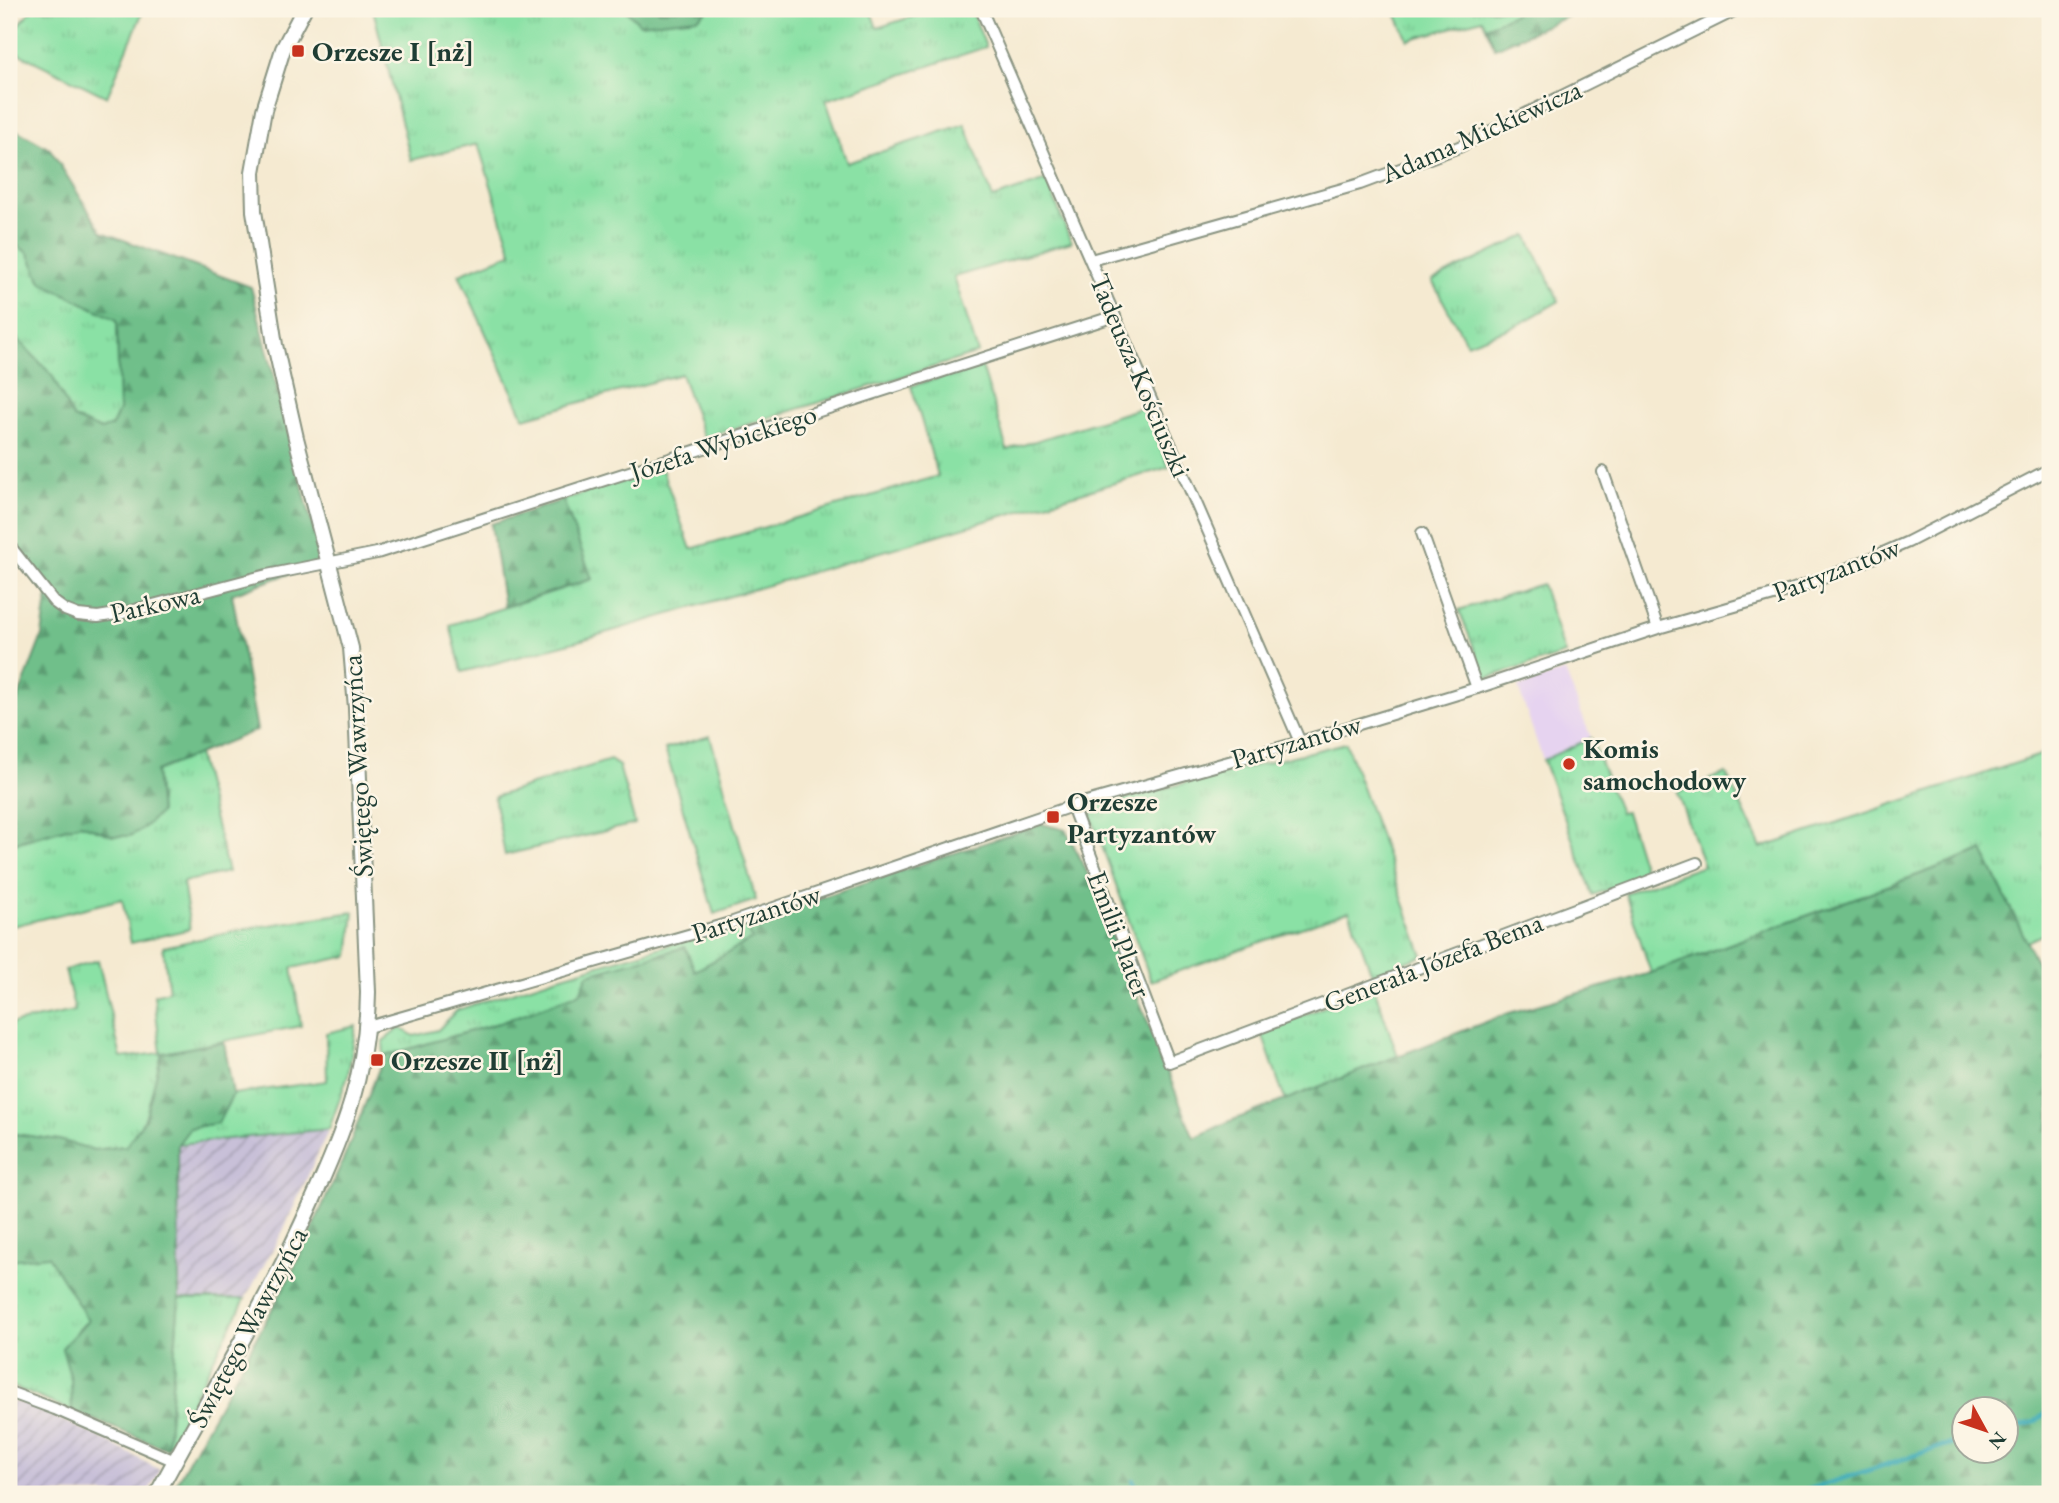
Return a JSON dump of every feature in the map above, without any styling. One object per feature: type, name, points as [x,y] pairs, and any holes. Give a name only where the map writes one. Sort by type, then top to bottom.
[{"type":"street","name":"Świętego Wawrzyńca","points":[[157,1494],[286,1259],[338,1144],[350,1110],[368,1027],[357,730],[351,648],[275,345],[254,211],[253,172],[264,110],[284,49],[304,9]]},
{"type":"street","name":"Tadeusza Kościuszki","points":[[981,9],[1300,741]]},
{"type":"street","name":"Adama Mickiewicza","points":[[1091,260],[1360,184],[1459,147],[1738,9]]},
{"type":"street","name":"Józefa Wybickiego","points":[[329,564],[377,553],[1115,316]]},
{"type":"street","name":"Partyzantów","points":[[368,1027],[730,923],[1072,806],[1477,688],[1658,628],[1791,590],[1909,542],[2050,469]]},
{"type":"street","points":[[1603,472],[1658,628]]},
{"type":"street","points":[[1422,533],[1477,688]]},
{"type":"street","name":"Parkowa","points":[[9,545],[54,603],[78,615],[98,617],[123,613],[267,575],[329,564]]},
{"type":"street","name":"Emilii Plater","points":[[1072,806],[1169,1062]]},
{"type":"street","name":"Generała Józefa Bema","points":[[1169,1062],[1697,863]]},
{"type":"street","points":[[9,1392],[175,1461]]},
{"type":"shaded area","points":[[1565,671],[1591,738],[1543,760],[1518,687]]},
{"type":"shaded area","points":[[329,1129],[282,1233],[245,1299],[179,1299],[178,1144]]},
{"type":"shaded area","points":[[9,1401],[26,1404],[99,1437],[160,1470],[147,1494],[9,1494]]},
{"type":"green space","points":[[32,9],[144,9],[107,97],[9,49],[9,37]]},
{"type":"green space","points":[[373,9],[627,9],[627,12],[698,18],[709,9],[870,9],[877,28],[936,9],[971,9],[986,47],[826,100],[847,163],[965,124],[993,198],[1047,180],[1071,242],[954,277],[978,353],[704,438],[681,374],[524,418],[459,274],[512,253],[478,144],[411,160]]},
{"type":"green space","points":[[627,9],[709,9],[698,18],[640,24]]},
{"type":"green space","points":[[1394,9],[1515,9],[1517,13],[1486,27],[1482,19],[1408,40]]},
{"type":"green space","points":[[1515,9],[1566,9],[1568,16],[1495,48],[1486,27],[1516,13]]},
{"type":"green space","points":[[9,126],[50,149],[102,232],[251,287],[322,562],[232,594],[257,730],[156,771],[160,813],[130,836],[113,836],[81,824],[9,844],[9,722],[42,636],[48,591],[31,563],[9,537],[9,330],[52,375],[73,418],[101,430],[112,426],[119,410],[117,320],[41,282],[29,254],[9,239]]},
{"type":"green space","points":[[1527,235],[1559,301],[1518,325],[1467,344],[1432,281]]},
{"type":"green space","points":[[9,239],[29,254],[41,282],[117,319],[119,410],[112,426],[101,430],[73,418],[51,375],[9,330]]},
{"type":"green space","points":[[982,366],[1007,450],[1144,407],[1169,467],[578,641],[462,672],[450,625],[592,579],[563,500],[661,467],[691,549],[938,476],[911,386]]},
{"type":"green space","points":[[563,500],[592,579],[504,607],[491,524]]},
{"type":"green space","points":[[1542,584],[1565,654],[1486,678],[1459,610]]},
{"type":"green space","points":[[710,736],[756,900],[714,914],[665,749]]},
{"type":"green space","points":[[1591,738],[1620,813],[1626,812],[1646,876],[1593,895],[1543,760]]},
{"type":"green space","points":[[1346,743],[1423,956],[1372,974],[1349,911],[1151,981],[1091,816],[1097,805]]},
{"type":"green space","points":[[2050,747],[2050,931],[2027,942],[1982,851],[1651,973],[1625,893],[1704,866],[1677,792],[1726,773],[1761,848],[2040,755]]},
{"type":"green space","points":[[198,754],[228,872],[183,882],[190,929],[131,943],[122,899],[9,927],[9,845],[81,824],[113,836],[160,813],[156,771]]},
{"type":"green space","points":[[610,760],[619,766],[635,824],[505,855],[494,797]]},
{"type":"green space","points":[[1042,824],[1066,830],[1090,878],[1194,1138],[1228,1122],[1509,1013],[1651,973],[1983,851],[2050,990],[2050,1494],[170,1494],[291,1275],[344,1158],[384,1056],[502,1022],[580,993],[588,974],[685,947],[695,971],[752,939],[744,923]]},
{"type":"green space","points":[[354,912],[349,956],[292,968],[301,1026],[162,1053],[145,1119],[126,1146],[94,1150],[59,1140],[15,1134],[9,1136],[9,1024],[75,1011],[65,970],[98,960],[121,1058],[161,1053],[154,995],[169,991],[163,947],[250,928]]},
{"type":"green space","points":[[744,923],[753,939],[695,971],[685,947],[581,993],[502,1022],[384,1056],[383,1041],[400,1028],[414,1036],[438,1030],[457,1010],[552,979]]},
{"type":"green space","points":[[1374,988],[1398,1056],[1285,1100],[1261,1031]]},
{"type":"green space","points":[[356,1026],[348,1075],[329,1129],[178,1144],[189,1128],[218,1123],[233,1094],[327,1081],[326,1033]]},
{"type":"green space","points":[[224,1042],[233,1094],[218,1123],[190,1128],[178,1144],[179,1299],[167,1449],[72,1411],[71,1379],[62,1348],[88,1320],[48,1256],[9,1260],[9,1136],[15,1134],[59,1140],[94,1150],[126,1146],[145,1119],[162,1053]]},
{"type":"green space","points":[[48,1255],[88,1320],[62,1348],[71,1379],[72,1411],[9,1385],[9,1260]]},
{"type":"green space","points":[[179,1299],[245,1299],[167,1449]]},
{"type":"waterway","points":[[2021,1426],[2035,1422],[2050,1409]]},
{"type":"waterway","points":[[1795,1494],[1951,1444]]},
{"type":"waterway","points":[[1133,1480],[1140,1494]]},
{"type":"place","name":"Orzesze I [nż]","points":[[298,51]]},
{"type":"place","name":"Komis samochodowy","points":[[1569,764]]},
{"type":"place","name":"Orzesze Partyzantów","points":[[1053,817]]},
{"type":"place","name":"Orzesze II [nż]","points":[[377,1060]]}]
